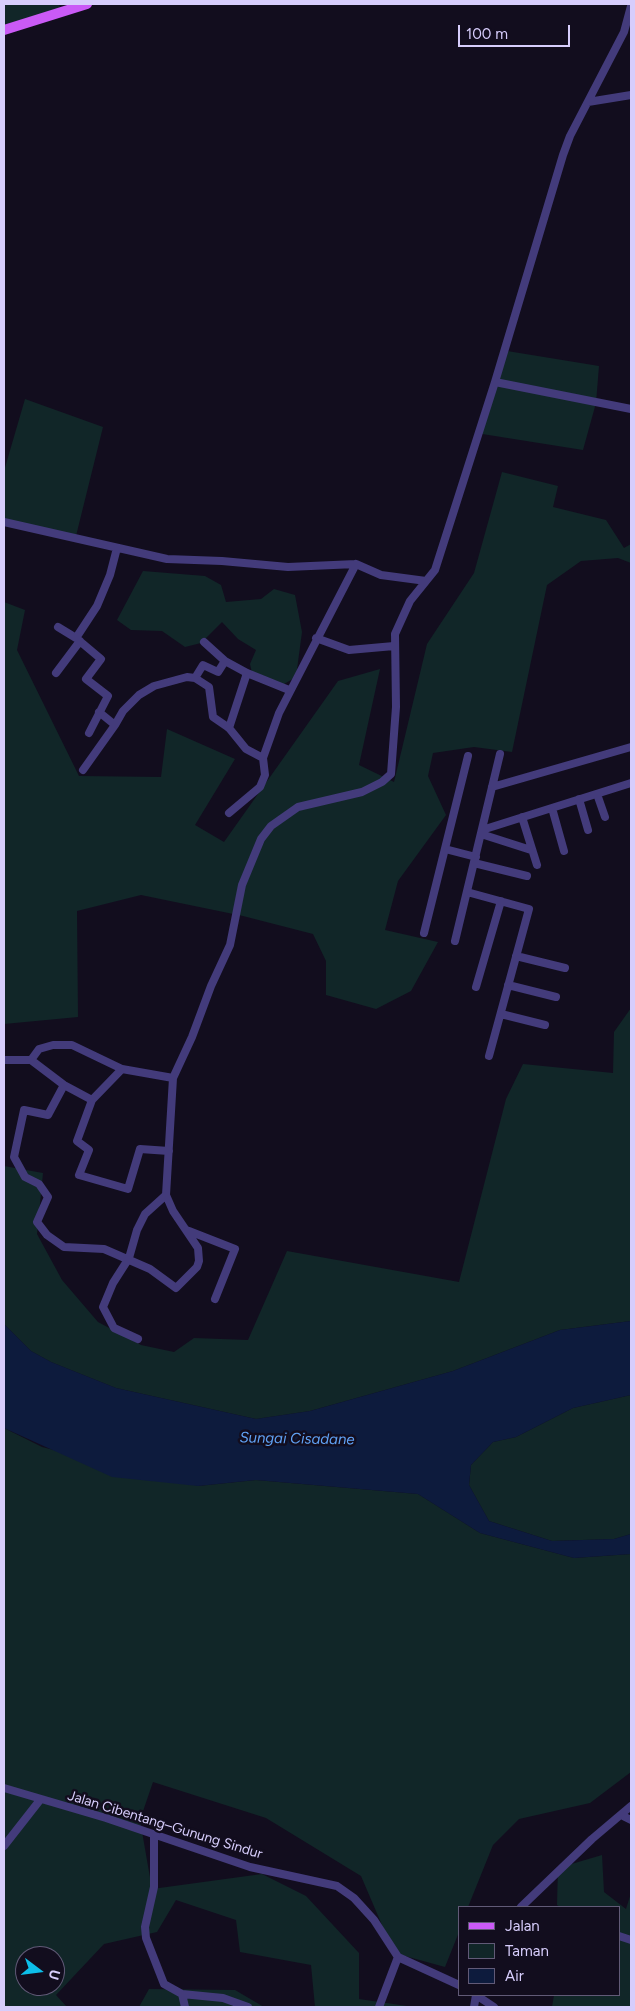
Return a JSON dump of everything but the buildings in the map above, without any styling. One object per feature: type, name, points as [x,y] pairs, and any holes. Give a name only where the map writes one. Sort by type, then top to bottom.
[{"type":"main road","points":[[4,30],[87,4]]},
{"type":"street","points":[[64,1085],[48,1115],[24,1110],[14,1158],[25,1177],[39,1184],[48,1197],[37,1222],[48,1236],[64,1247],[104,1249],[129,1258],[150,1269],[176,1288],[197,1267],[199,1261],[198,1248],[172,1211],[166,1195],[173,1078],[230,944],[242,885],[261,839],[271,826],[298,807],[362,792],[382,782],[391,774],[396,707],[394,634],[410,600],[435,570],[495,382],[563,155],[570,136],[624,32],[631,6]]},
{"type":"street","points":[[588,102],[631,95]]},
{"type":"street","points":[[495,382],[631,410]]},
{"type":"street","points":[[4,522],[167,559],[222,561],[288,567],[356,564],[381,575],[426,581]]},
{"type":"street","points":[[56,673],[97,606],[110,575],[117,548]]},
{"type":"street","points":[[229,813],[260,787],[265,775],[263,758],[289,690],[356,564]]},
{"type":"street","points":[[58,627],[78,639],[101,659],[86,679],[108,696],[89,733]]},
{"type":"street","points":[[316,638],[348,650],[394,646]]},
{"type":"street","points":[[204,642],[225,661],[247,673],[289,690]]},
{"type":"street","points":[[195,678],[203,665],[218,672],[225,661]]},
{"type":"street","points":[[229,728],[247,673]]},
{"type":"street","points":[[83,770],[123,711],[139,695],[154,686],[187,677],[195,678],[209,687],[213,717],[229,728],[246,749],[263,758]]},
{"type":"street","points":[[99,712],[115,725]]},
{"type":"street","points":[[492,787],[631,748]]},
{"type":"street","points":[[455,941],[500,754]]},
{"type":"street","points":[[424,933],[468,756]]},
{"type":"street","points":[[481,832],[579,799],[631,786]]},
{"type":"street","points":[[598,794],[605,817]]},
{"type":"street","points":[[579,799],[588,830]]},
{"type":"street","points":[[552,808],[564,851]]},
{"type":"street","points":[[522,817],[537,865]]},
{"type":"street","points":[[481,832],[531,850]]},
{"type":"street","points":[[445,849],[527,876]]},
{"type":"street","points":[[467,892],[529,909],[489,1056]]},
{"type":"street","points":[[476,987],[501,901]]},
{"type":"street","points":[[516,956],[565,968]]},
{"type":"street","points":[[508,985],[556,997]]},
{"type":"street","points":[[500,1014],[545,1025]]},
{"type":"street","points":[[31,1060],[39,1049],[53,1045],[72,1045],[122,1068],[173,1078]]},
{"type":"street","points":[[4,1060],[31,1060],[64,1085],[92,1100]]},
{"type":"street","points":[[122,1068],[92,1100],[77,1141],[89,1150],[79,1175],[128,1189],[140,1149],[169,1150]]},
{"type":"street","points":[[138,1339],[114,1328],[103,1307],[113,1283],[129,1258],[137,1230],[145,1214],[166,1195]]},
{"type":"street","points":[[187,1230],[234,1249],[215,1299]]},
{"type":"street","name":"Jalan Cibentang–Gunung Sindur","points":[[4,1788],[106,1818],[250,1867],[309,1878],[344,1889],[374,1920],[398,1956]]},
{"type":"street","points":[[4,1846],[40,1800]]},
{"type":"street","points":[[522,1906],[592,1839],[631,1806]]},
{"type":"street","points":[[621,1816],[631,1820]]},
{"type":"street","points":[[154,1835],[154,1887],[146,1927],[146,1938],[164,1984],[182,1994],[223,1998],[248,2007]]},
{"type":"street","points":[[379,2007],[398,1956],[458,1984]]},
{"type":"street","points":[[182,1994],[185,2007]]},
{"type":"street","points":[[478,1996],[494,2007]]},
{"type":"green space","points":[[4,4],[59,4],[61,11],[4,31]]},
{"type":"green space","points":[[501,350],[599,366],[596,403],[583,450],[476,433]]},
{"type":"green space","points":[[25,399],[103,427],[75,540],[4,519],[4,471]]},
{"type":"green space","points":[[502,472],[558,486],[553,507],[606,520],[624,548],[631,544],[631,563],[618,558],[581,561],[547,585],[512,752],[474,747],[433,753],[428,776],[446,815],[398,881],[385,930],[438,942],[411,991],[376,1009],[326,995],[326,961],[313,934],[243,916],[141,895],[77,911],[78,1017],[4,1024],[4,602],[25,610],[17,650],[79,776],[161,777],[167,729],[235,759],[195,825],[224,842],[338,681],[380,669],[359,765],[394,782],[427,644],[474,573]]},
{"type":"green space","points":[[143,571],[205,576],[221,585],[226,602],[261,599],[274,589],[295,595],[302,632],[296,677],[279,687],[253,677],[250,664],[256,650],[238,639],[222,622],[201,643],[185,647],[162,631],[131,630],[117,620]]},
{"type":"green space","points":[[631,1008],[631,1321],[560,1330],[453,1371],[310,1411],[256,1419],[116,1388],[51,1362],[31,1351],[4,1324],[4,1166],[43,1173],[37,1234],[62,1280],[98,1322],[141,1345],[174,1352],[194,1338],[248,1340],[287,1251],[459,1282],[506,1099],[523,1064],[613,1073],[614,1032]]},
{"type":"green space","points":[[631,1395],[631,1534],[614,1539],[552,1541],[489,1521],[469,1485],[471,1465],[493,1442],[516,1437],[573,1408]]},
{"type":"green space","points":[[4,1428],[42,1447],[198,1486],[256,1480],[418,1494],[480,1533],[574,1558],[631,1554],[631,1772],[590,1803],[519,1819],[493,1845],[468,1906],[458,1906],[458,1934],[445,1967],[394,1953],[361,1876],[266,1818],[153,1782],[140,1820],[152,1889],[262,1874],[306,1896],[359,1953],[359,1999],[414,2007],[315,2007],[311,1965],[240,1952],[236,1920],[176,1900],[157,1932],[104,1944],[65,1985],[65,1946],[15,1946],[15,1996],[57,1996],[67,2007],[4,2007]]},
{"type":"green space","points":[[602,1855],[604,1892],[626,1909],[631,1893],[631,2007],[552,2007],[554,1996],[620,1996],[620,1906],[558,1906],[558,1868]]},
{"type":"green space","points":[[149,1989],[235,1990],[264,2007],[139,2007]]},
{"type":"water","name":"Sungai Cisadane","points":[[631,1321],[631,1395],[573,1408],[516,1437],[493,1442],[471,1465],[469,1485],[489,1521],[552,1541],[614,1539],[631,1534],[631,1554],[574,1558],[480,1533],[418,1494],[256,1480],[198,1486],[112,1477],[4,1428],[4,1324],[31,1351],[51,1362],[116,1388],[256,1419],[310,1411],[453,1371],[560,1330]]}]
